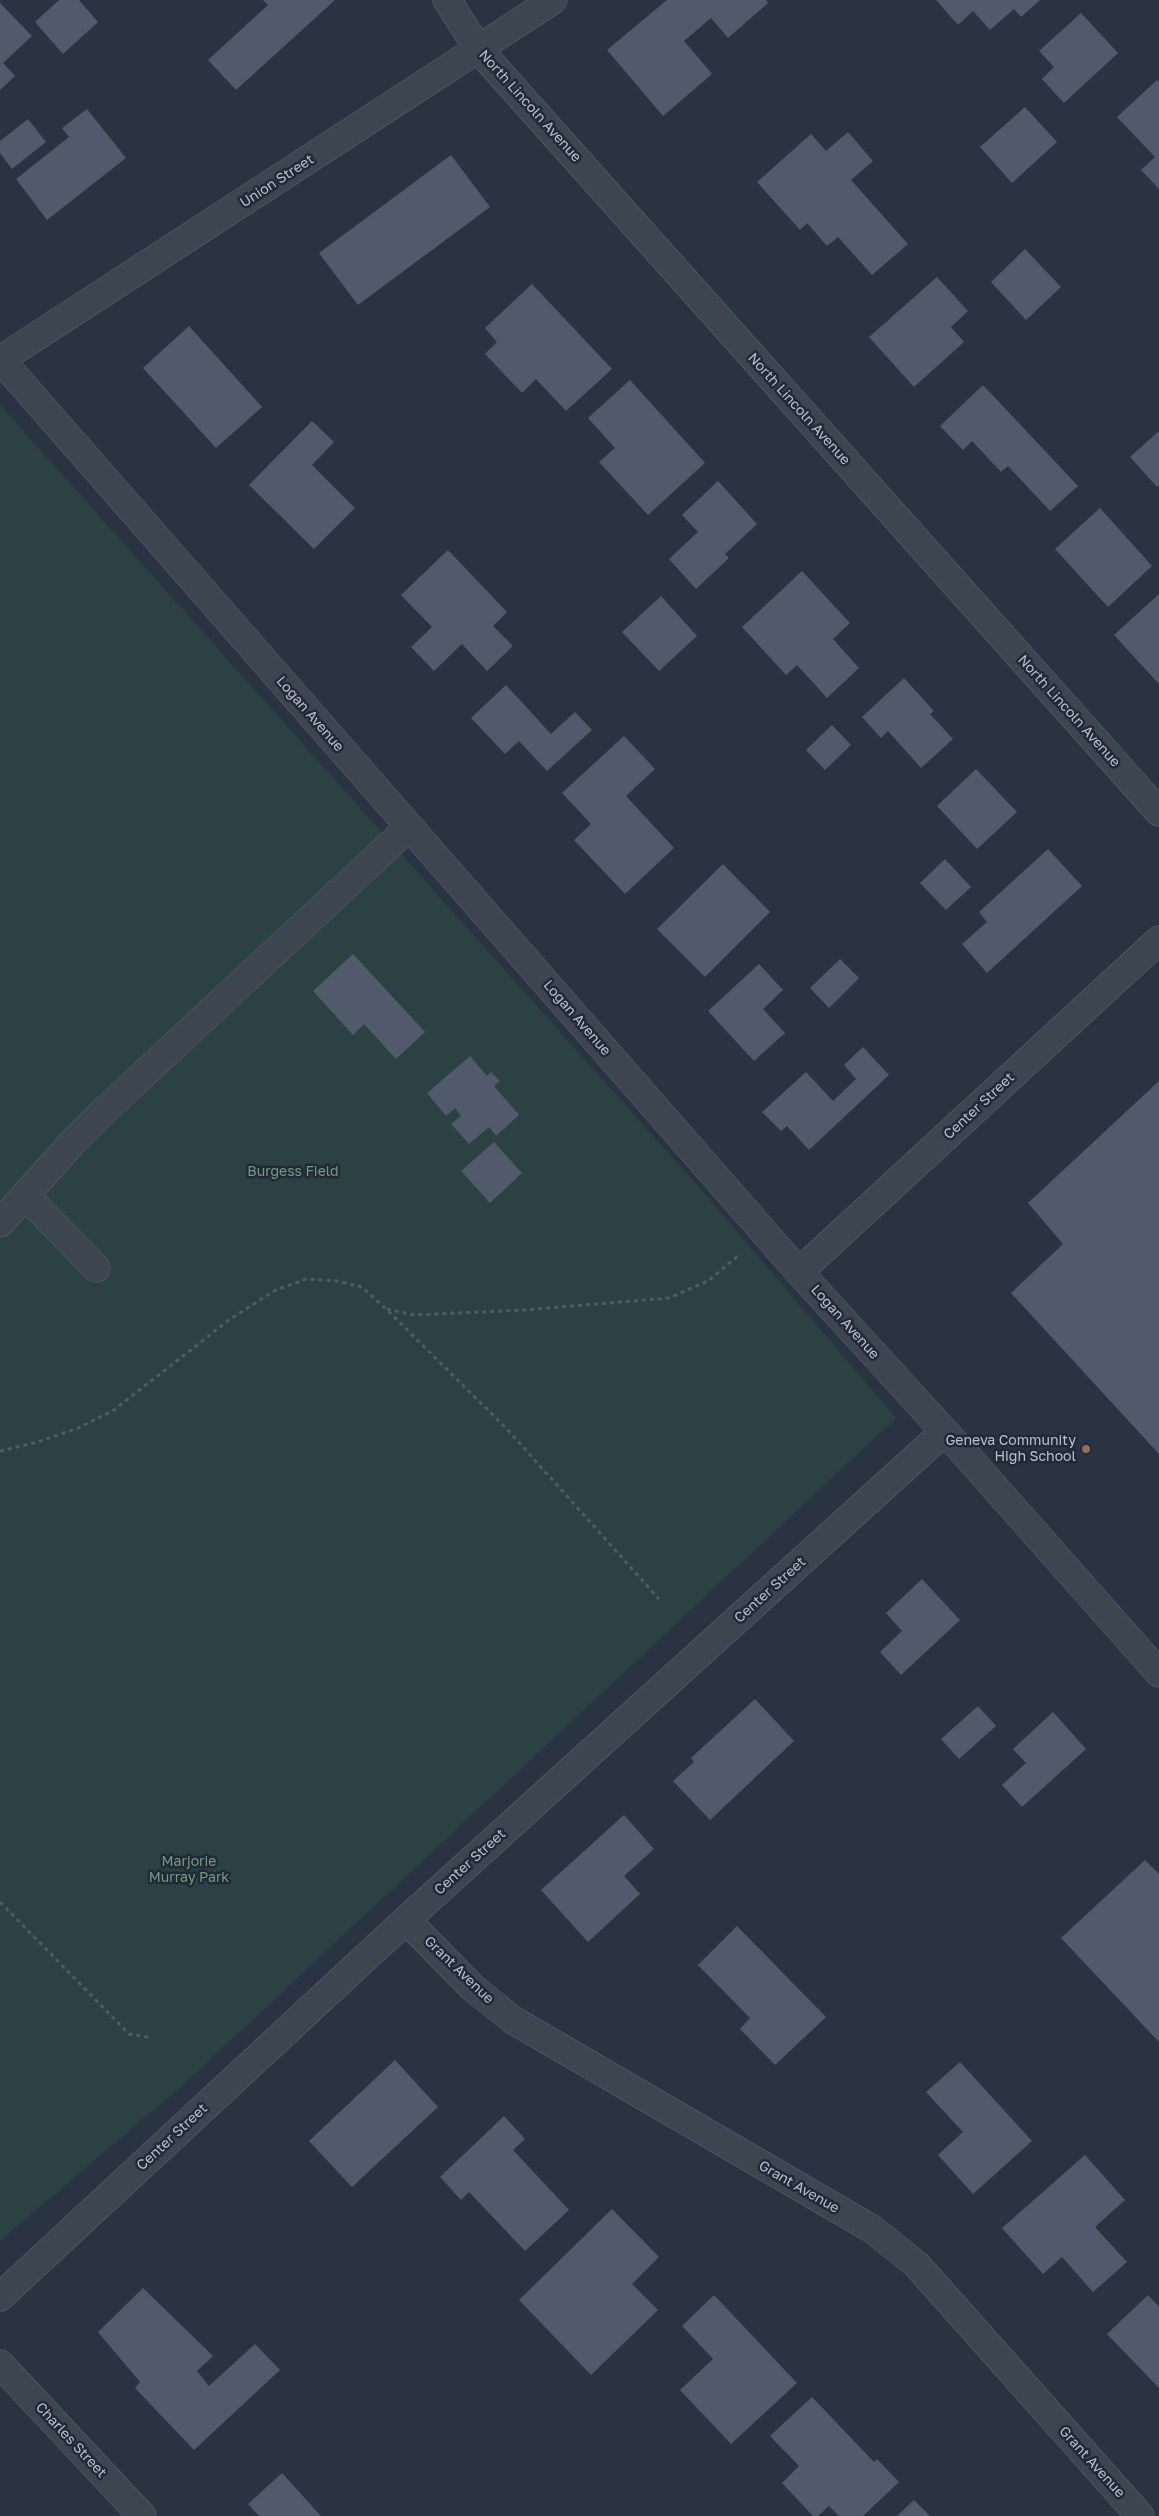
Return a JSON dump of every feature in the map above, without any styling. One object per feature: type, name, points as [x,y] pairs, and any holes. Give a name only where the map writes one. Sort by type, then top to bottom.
[{"type":"street","name":"North Lincoln Avenue","points":[[447,0],[479,50],[1159,812]]},
{"type":"street","name":"Union Street","points":[[0,360],[479,50],[553,0]]},
{"type":"street","name":"Logan Avenue","points":[[0,360],[800,1272],[1159,1673]]},
{"type":"street","points":[[0,1223],[104,1111],[409,827]]},
{"type":"street","name":"Center Street","points":[[800,1272],[1159,940]]},
{"type":"street","points":[[26,1195],[96,1268]]},
{"type":"street","name":"Center Street","points":[[0,2297],[406,1920],[944,1432]]},
{"type":"street","name":"Grant Avenue","points":[[406,1920],[473,1988],[513,2020],[872,2230],[916,2264],[1140,2516]]},
{"type":"street","name":"Charles Street","points":[[0,2364],[142,2516]]},
{"type":"path","points":[[386,1309],[414,1315],[524,1310],[669,1298],[708,1281],[741,1254]]},
{"type":"path","points":[[0,1451],[38,1442],[78,1428],[114,1410],[229,1320],[274,1291],[306,1279],[337,1281],[362,1287],[386,1309],[506,1428],[659,1599]]},
{"type":"path","points":[[0,1902],[129,2034],[152,2038]]},
{"type":"green space","name":"Burgess Field","points":[[0,405],[704,1193],[896,1418],[183,2085],[0,2241]]},
{"type":"building","points":[[59,0],[79,0],[98,22],[63,54],[35,22]]},
{"type":"building","points":[[263,0],[335,0],[236,90],[208,60],[268,5]]},
{"type":"building","points":[[667,0],[766,0],[768,3],[728,38],[711,18],[684,41],[712,74],[663,116],[607,50]]},
{"type":"building","points":[[936,0],[1040,0],[1021,17],[1014,9],[990,30],[973,11],[958,25]]},
{"type":"building","points":[[0,3],[32,36],[3,63],[15,76],[0,90]]},
{"type":"building","points":[[1081,13],[1118,53],[1064,103],[1042,79],[1054,67],[1039,51]]},
{"type":"building","points":[[1157,80],[1159,82],[1159,189],[1141,170],[1155,157],[1117,117]]},
{"type":"building","points":[[1025,107],[1057,142],[1012,183],[980,147]]},
{"type":"building","points":[[87,109],[126,158],[47,220],[16,179],[69,137],[62,128]]},
{"type":"building","points":[[28,119],[46,142],[12,169],[0,153],[0,141]]},
{"type":"building","points":[[848,132],[873,161],[851,180],[908,244],[872,275],[838,237],[827,246],[807,223],[800,230],[757,182],[811,134],[826,151]]},
{"type":"building","points":[[451,155],[490,207],[358,305],[319,253]]},
{"type":"building","points":[[1025,249],[1061,287],[1026,320],[991,282]]},
{"type":"building","points":[[937,277],[968,311],[951,327],[964,342],[914,387],[869,337]]},
{"type":"building","points":[[532,284],[612,369],[566,411],[536,379],[522,393],[485,354],[497,342],[485,328]]},
{"type":"building","points":[[189,326],[262,407],[216,448],[143,368]]},
{"type":"building","points":[[630,380],[705,463],[648,515],[599,462],[615,448],[588,418]]},
{"type":"building","points":[[983,385],[1078,486],[1050,511],[1008,466],[1001,472],[972,441],[963,450],[940,426]]},
{"type":"building","points":[[312,421],[334,442],[312,465],[355,508],[314,549],[249,485]]},
{"type":"building","points":[[1159,431],[1159,485],[1157,487],[1130,457]]},
{"type":"building","points":[[718,481],[757,524],[725,554],[729,558],[696,589],[669,559],[698,532],[682,515]]},
{"type":"building","points":[[1100,508],[1152,566],[1108,607],[1055,549]]},
{"type":"building","points":[[448,550],[507,612],[493,626],[513,646],[487,671],[462,644],[434,671],[411,647],[432,627],[401,595]]},
{"type":"building","points":[[802,571],[850,623],[833,639],[859,668],[827,698],[797,665],[786,675],[742,627]]},
{"type":"building","points":[[1159,594],[1159,684],[1114,635]]},
{"type":"building","points":[[661,596],[697,636],[659,671],[622,632]]},
{"type":"building","points":[[904,678],[934,711],[930,714],[953,739],[921,768],[888,731],[881,738],[862,717]]},
{"type":"building","points":[[506,685],[551,734],[575,712],[592,730],[547,771],[519,741],[505,754],[471,718]]},
{"type":"building","points":[[832,725],[851,745],[825,770],[806,750]]},
{"type":"building","points":[[624,736],[655,769],[626,796],[674,848],[625,894],[574,840],[591,824],[562,793]]},
{"type":"building","points":[[976,769],[1017,812],[977,849],[937,806]]},
{"type":"building","points":[[1048,849],[1082,886],[987,973],[962,944],[987,922],[979,912]]},
{"type":"building","points":[[945,859],[971,887],[946,910],[920,883]]},
{"type":"building","points":[[723,864],[770,912],[705,977],[657,929]]},
{"type":"building","points":[[353,954],[425,1032],[396,1059],[364,1024],[353,1035],[313,991]]},
{"type":"building","points":[[840,959],[859,978],[829,1008],[810,988]]},
{"type":"building","points":[[759,964],[783,990],[763,1009],[785,1033],[754,1061],[708,1011]]},
{"type":"building","points":[[863,1047],[889,1075],[809,1150],[787,1126],[781,1131],[762,1112],[806,1072],[833,1101],[856,1079],[844,1065]]},
{"type":"building","points":[[470,1056],[487,1076],[491,1072],[500,1081],[494,1086],[519,1115],[496,1136],[489,1127],[469,1144],[451,1124],[461,1116],[455,1108],[446,1116],[427,1093]]},
{"type":"building","points":[[1159,1081],[1159,1454],[1011,1293],[1063,1244],[1028,1203]]},
{"type":"building","points":[[494,1142],[522,1173],[490,1203],[461,1171]]},
{"type":"building","points":[[922,1579],[960,1620],[901,1675],[880,1652],[902,1631],[886,1613]]},
{"type":"building","points":[[755,1699],[794,1741],[710,1820],[673,1781],[694,1762],[691,1758]]},
{"type":"building","points":[[978,1706],[996,1726],[959,1759],[941,1739]]},
{"type":"building","points":[[1053,1712],[1086,1749],[1022,1807],[1002,1785],[1026,1763],[1013,1749]]},
{"type":"building","points":[[624,1815],[654,1849],[624,1876],[640,1894],[588,1942],[541,1890]]},
{"type":"building","points":[[1145,1860],[1159,1874],[1159,2042],[1061,1938]]},
{"type":"building","points":[[737,1926],[826,2017],[775,2065],[740,2029],[750,2018],[698,1965]]},
{"type":"building","points":[[395,2060],[438,2107],[352,2187],[309,2141]]},
{"type":"building","points":[[960,2062],[1032,2141],[973,2194],[938,2155],[963,2132],[926,2092]]},
{"type":"building","points":[[504,2116],[525,2139],[513,2150],[569,2210],[525,2251],[469,2192],[461,2200],[440,2177]]},
{"type":"building","points":[[1085,2155],[1125,2200],[1095,2227],[1127,2262],[1093,2292],[1062,2257],[1043,2274],[1002,2228]]},
{"type":"building","points":[[612,2209],[659,2257],[632,2284],[658,2310],[591,2375],[519,2300]]},
{"type":"building","points":[[143,2288],[213,2356],[197,2371],[209,2386],[255,2344],[280,2370],[194,2450],[135,2388],[140,2382],[98,2332]]},
{"type":"building","points":[[714,2295],[797,2383],[731,2444],[680,2390],[713,2359],[682,2326]]},
{"type":"building","points":[[1148,2295],[1159,2307],[1159,2388],[1107,2334]]},
{"type":"building","points":[[812,2397],[874,2462],[877,2459],[899,2482],[863,2516],[839,2516],[829,2506],[818,2516],[813,2516],[782,2483],[799,2466],[770,2436]]},
{"type":"building","points":[[282,2473],[321,2516],[259,2516],[248,2504]]},
{"type":"building","points":[[914,2500],[930,2516],[897,2516]]},
{"type":"place","name":"Geneva Community High School","points":[[1086,1449]]},
{"type":"park label","name":"Marjorie Murray Park","points":[[189,1870]]}]
